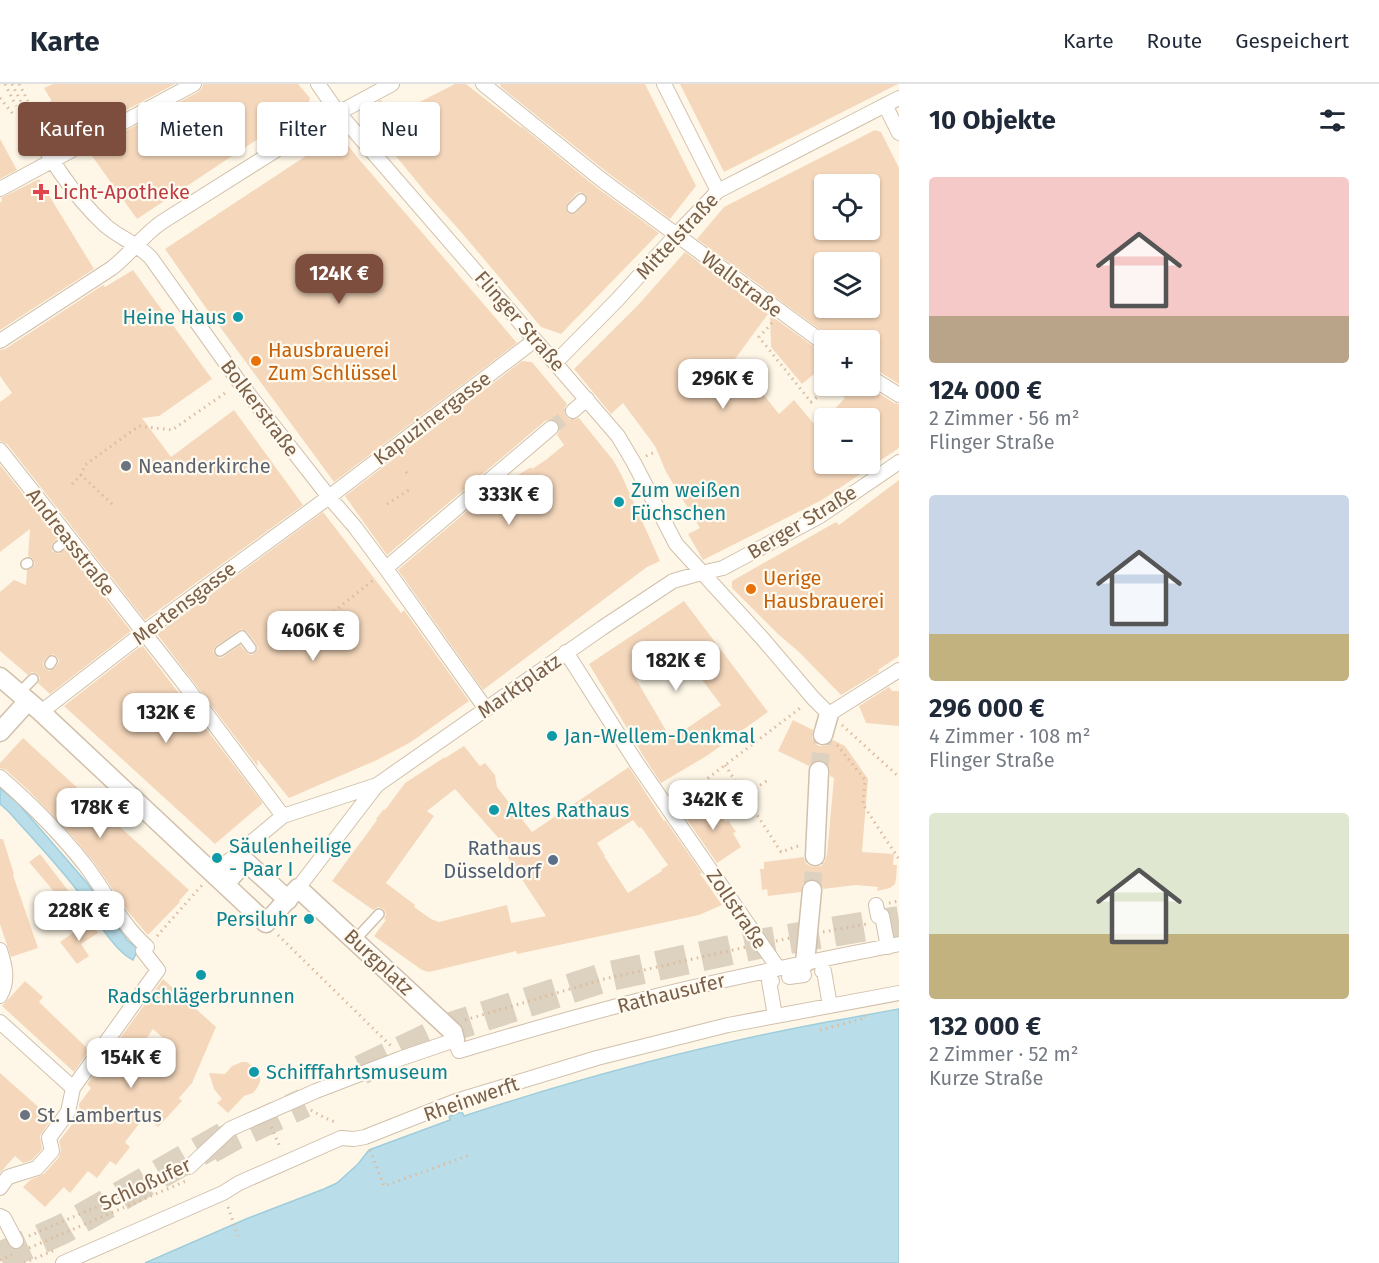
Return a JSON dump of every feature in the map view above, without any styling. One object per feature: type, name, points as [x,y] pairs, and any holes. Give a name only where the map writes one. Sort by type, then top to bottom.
[{"type":"street","points":[[0,189],[194,84]]},
{"type":"street","name":"Flinger Straße","points":[[318,84],[332,102]]},
{"type":"street","points":[[348,107],[392,84]]},
{"type":"street","name":"Wallstraße","points":[[483,84],[599,183],[676,235],[814,336]]},
{"type":"street","points":[[664,84],[718,191]]},
{"type":"street","name":"Mittelstraße","points":[[555,363],[718,191],[899,98]]},
{"type":"street","points":[[885,105],[899,133]]},
{"type":"street","name":"Flinger Straße","points":[[348,122],[618,436],[675,544],[829,714]]},
{"type":"street","name":"Bolkerstraße","points":[[50,156],[74,191],[98,218],[151,258],[240,383],[387,569],[486,709]]},
{"type":"street","points":[[0,341],[112,268],[124,259],[150,230],[267,156]]},
{"type":"street","name":"Kapuzinergasse","points":[[329,496],[536,340]]},
{"type":"street","points":[[880,384],[899,395]]},
{"type":"street","points":[[573,411],[587,399]]},
{"type":"street","points":[[387,569],[551,428]]},
{"type":"street","name":"Andreasstraße","points":[[0,450],[63,543],[186,678],[283,816]]},
{"type":"street","name":"Berger Straße","points":[[566,652],[673,581],[723,568],[820,516],[899,462]]},
{"type":"street","name":"Mertensgasse","points":[[29,702],[143,633],[329,496]]},
{"type":"street","name":"Marktplatz","points":[[376,784],[566,652],[636,762]]},
{"type":"street","points":[[826,738],[829,714],[899,670]]},
{"type":"street","points":[[0,677],[266,923],[293,894],[376,784]]},
{"type":"street","points":[[0,732],[29,702]]},
{"type":"street","name":"Zollstraße","points":[[636,762],[760,944],[775,974]]},
{"type":"street","points":[[815,848],[819,771]]},
{"type":"street","points":[[0,777],[21,795],[85,865],[158,970],[73,1088],[68,1113],[49,1138],[52,1151],[37,1168],[8,1178],[0,1188]]},
{"type":"street","points":[[219,879],[283,816],[376,784]]},
{"type":"street","name":"Burgplatz","points":[[219,879],[245,861],[355,940],[451,1033]]},
{"type":"street","points":[[798,971],[808,935],[812,890]]},
{"type":"street","points":[[876,905],[878,916],[882,916],[893,946]]},
{"type":"street","name":"Rathausufer","points":[[451,1033],[459,1051],[650,997],[798,971],[893,946]]},
{"type":"street","points":[[0,950],[6,970],[5,988],[0,996]]},
{"type":"street","points":[[822,971],[824,971],[830,1006]]},
{"type":"street","points":[[775,974],[769,981],[775,1016]]},
{"type":"street","name":"Rheinwerft","points":[[63,1263],[341,1138],[365,1137],[456,1101],[597,1058],[728,1025],[899,993]]},
{"type":"street","points":[[0,1022],[73,1088]]},
{"type":"street","name":"Schloßufer","points":[[191,1172],[230,1129],[268,1120],[451,1033]]},
{"type":"street","points":[[0,1215],[4,1218],[19,1246]]},
{"type":"lane","points":[[572,208],[581,199]]},
{"type":"lane","points":[[220,651],[242,636],[251,648]]},
{"type":"lane","points":[[29,702],[33,679]]},
{"type":"lane","points":[[355,940],[378,914]]},
{"type":"path","points":[[5,84],[18,103]]},
{"type":"path","points":[[12,84],[19,102]]},
{"type":"path","points":[[19,84],[28,100]]},
{"type":"path","points":[[781,312],[759,337],[811,402],[818,396]]},
{"type":"path","points":[[72,484],[81,475],[85,465],[139,426],[172,430],[240,383]]},
{"type":"path","points":[[81,475],[112,504]]},
{"type":"path","points":[[387,504],[409,490]]},
{"type":"path","points":[[326,620],[387,569]]},
{"type":"path","points":[[668,808],[813,698]]},
{"type":"path","points":[[845,727],[899,777]]},
{"type":"path","points":[[826,738],[837,745],[865,780],[863,804],[899,859]]},
{"type":"path","points":[[725,765],[781,852],[815,848]]},
{"type":"path","points":[[745,795],[768,780]]},
{"type":"path","points":[[145,949],[219,879]]},
{"type":"path","points":[[451,1033],[604,979],[760,944],[883,921]]},
{"type":"path","points":[[266,923],[402,1058]]},
{"type":"path","points":[[820,1030],[866,1018]]},
{"type":"path","points":[[268,1120],[286,1162]]},
{"type":"path","points":[[368,1144],[384,1186],[470,1155]]},
{"type":"path","name":"Schloßufer","points":[[19,1246],[191,1172]]},
{"type":"path","name":"Schloßufer","points":[[19,1246],[191,1172]]},
{"type":"path","points":[[227,1206],[238,1236]]},
{"type":"water","points":[[0,788],[17,802],[87,883],[127,940],[138,949],[133,960],[117,947],[68,879],[0,804]]},
{"type":"water","points":[[899,1009],[899,1263],[145,1263],[337,1183],[358,1164],[369,1150],[450,1120],[449,1116],[462,1112],[464,1116],[599,1075],[689,1052],[781,1031]]},
{"type":"building","points":[[53,84],[175,84],[126,110],[126,102],[52,102],[44,88]]},
{"type":"building","points":[[203,84],[298,84],[310,98],[309,102],[257,102],[257,140],[245,148],[245,102],[179,102],[202,88]]},
{"type":"building","points":[[455,84],[466,84],[596,187],[659,233],[561,334],[541,327],[396,156],[440,156],[440,102],[420,102]],"holes":[[[580,192],[586,195],[587,201],[576,213],[570,214],[566,210],[566,206]]]},
{"type":"building","points":[[500,84],[645,84],[696,186],[670,219],[608,173]]},
{"type":"building","points":[[680,84],[898,84],[724,172]]},
{"type":"building","points":[[138,124],[138,156],[232,156],[137,219],[92,156],[126,156],[126,131]]},
{"type":"building","points":[[875,130],[881,132],[899,168],[899,384],[880,372],[880,330],[820,330],[697,239],[724,207]]},
{"type":"building","points":[[0,139],[17,170],[0,179]]},
{"type":"building","points":[[348,145],[517,343],[334,482],[165,249],[306,156],[348,156]]},
{"type":"building","points":[[39,179],[94,269],[0,330],[1,198]]},
{"type":"building","points":[[685,252],[768,314],[735,359],[779,414],[794,400],[814,424],[814,474],[860,474],[822,500],[703,560],[688,534],[700,528],[666,472],[656,448],[623,403],[611,414],[574,369],[640,303]]},
{"type":"building","points":[[133,270],[212,379],[159,416],[142,418],[171,457],[234,410],[303,505],[145,620],[7,444],[0,441],[0,402],[12,393],[0,376],[0,350],[5,349],[103,285],[105,287]]},
{"type":"building","points":[[770,315],[814,347],[814,374],[802,384],[771,347]]},
{"type":"building","points":[[522,361],[532,362],[567,404],[564,409],[566,416],[571,420],[579,418],[613,460],[660,561],[647,567],[483,690],[398,570],[473,506],[478,515],[500,503],[494,490],[531,467],[532,469],[564,445],[557,435],[560,430],[558,423],[553,419],[545,421],[387,555],[345,496]]},
{"type":"building","points":[[880,394],[899,404],[899,448],[880,461],[880,408],[836,408],[845,398],[843,396],[880,396]]},
{"type":"building","points":[[0,465],[58,538],[52,544],[52,551],[58,554],[66,549],[131,631],[50,694],[38,683],[40,678],[37,674],[32,672],[28,675],[0,651],[0,592],[14,580],[26,585],[27,570],[35,563],[28,556],[30,529],[0,552]],"holes":[[[53,654],[59,662],[55,668],[49,671],[44,667],[43,663],[47,657]]]},
{"type":"building","points":[[899,480],[899,656],[878,670],[879,672],[841,695],[732,588],[732,581],[836,522],[839,525]]},
{"type":"building","points":[[323,512],[401,613],[404,610],[469,701],[411,742],[377,760],[289,798],[257,759],[258,767],[157,634]],"holes":[[[241,629],[247,632],[258,648],[255,653],[248,654],[240,645],[223,657],[215,655],[213,651],[216,646]]]},
{"type":"building","points":[[684,601],[768,712],[708,755],[661,783],[589,664]],"holes":[[[676,645],[721,705],[671,739],[633,674]]]},
{"type":"building","points":[[142,645],[262,802],[215,844],[64,706]]},
{"type":"building","points":[[889,687],[892,691],[899,691],[899,726],[866,723],[859,706]]},
{"type":"building","points":[[793,720],[813,730],[812,738],[819,746],[826,746],[833,740],[845,746],[868,779],[862,852],[894,854],[893,865],[897,865],[896,879],[895,884],[890,888],[877,891],[878,887],[856,885],[823,889],[819,881],[812,879],[803,883],[801,892],[768,896],[767,889],[762,890],[760,869],[764,869],[764,862],[804,857],[808,865],[815,867],[824,863],[827,854],[834,778],[830,776],[829,766],[825,761],[814,761],[809,766],[778,751]]},
{"type":"building","points":[[23,738],[189,890],[148,935],[73,837],[29,791],[6,770],[0,768],[0,763]]},
{"type":"building","points":[[464,746],[480,766],[485,763],[495,775],[497,787],[532,832],[629,767],[664,821],[702,873],[699,875],[722,905],[699,915],[517,954],[516,951],[429,972],[422,970],[374,936],[386,920],[384,909],[378,907],[373,910],[332,881],[405,783]],"holes":[[[455,789],[510,851],[506,855],[546,916],[511,923],[507,905],[439,922],[414,907],[415,905],[386,883],[434,816],[427,811]],[[633,820],[639,828],[641,827],[668,865],[628,893],[597,843]]]},
{"type":"building","points":[[698,802],[701,808],[712,806],[726,822],[728,820],[736,832],[733,833],[741,847],[717,863],[681,811]]},
{"type":"building","points":[[0,839],[3,839],[38,948],[11,957],[0,924]]},
{"type":"building","points":[[40,854],[70,893],[62,901],[29,862]]},
{"type":"building","points":[[90,921],[98,933],[81,944],[89,956],[77,964],[60,942]]},
{"type":"building","points":[[163,979],[216,1027],[192,1083],[179,1098],[182,1101],[158,1127],[146,1115],[125,1142],[130,1147],[116,1165],[110,1161],[97,1178],[88,1171],[70,1193],[64,1187],[45,1207],[23,1187],[30,1180],[44,1174],[59,1157],[61,1150],[59,1141],[80,1114],[79,1104],[91,1088],[87,1084]],"holes":[[[153,1029],[172,1046],[163,1066],[135,1055]]]},
{"type":"building","points":[[25,981],[43,997],[39,1002],[89,1050],[74,1072],[2,1006]]},
{"type":"building","points":[[247,1062],[257,1070],[260,1082],[253,1093],[244,1096],[228,1113],[217,1103],[222,1099],[214,1089],[209,1073],[225,1074],[232,1066]]},
{"type":"building","name":"St. Lambertus","points":[[0,1073],[43,1111],[49,1110],[50,1121],[40,1136],[42,1149],[32,1160],[23,1163],[15,1156],[0,1173]]},
{"type":"tunnel","points":[[551,428],[573,411]]},
{"type":"tunnel","points":[[819,771],[823,735]]},
{"type":"tunnel","points":[[812,890],[815,856]]},
{"type":"tunnel","points":[[361,1070],[454,1026],[606,977],[758,944],[899,921]]},
{"type":"tunnel","points":[[210,1149],[304,1103]]},
{"type":"tunnel","points":[[0,1257],[63,1229],[226,1136]]},
{"type":"place","name":"Licht-Apotheke","points":[[41,192]]},
{"type":"place","name":"Heine Haus","points":[[238,317]]},
{"type":"place","name":"Hausbrauerei Zum Schlüssel","points":[[256,361]]},
{"type":"place","name":"Neanderkirche","points":[[126,466]]},
{"type":"place","name":"Zum weißen Füchschen","points":[[619,502]]},
{"type":"place","name":"Uerige Hausbrauerei","points":[[751,589]]},
{"type":"place","name":"Jan-Wellem-Denkmal","points":[[552,736]]},
{"type":"place","name":"Altes Rathaus","points":[[494,810]]},
{"type":"place","name":"Säulenheilige - Paar I","points":[[217,858]]},
{"type":"place","name":"Rathaus Düsseldorf","points":[[553,860]]},
{"type":"place","name":"Persiluhr","points":[[309,919]]},
{"type":"place","name":"Radschlägerbrunnen","points":[[201,975]]},
{"type":"place","name":"Schifffahrtsmuseum","points":[[254,1072]]},
{"type":"place","name":"St. Lambertus","points":[[25,1115]]}]
